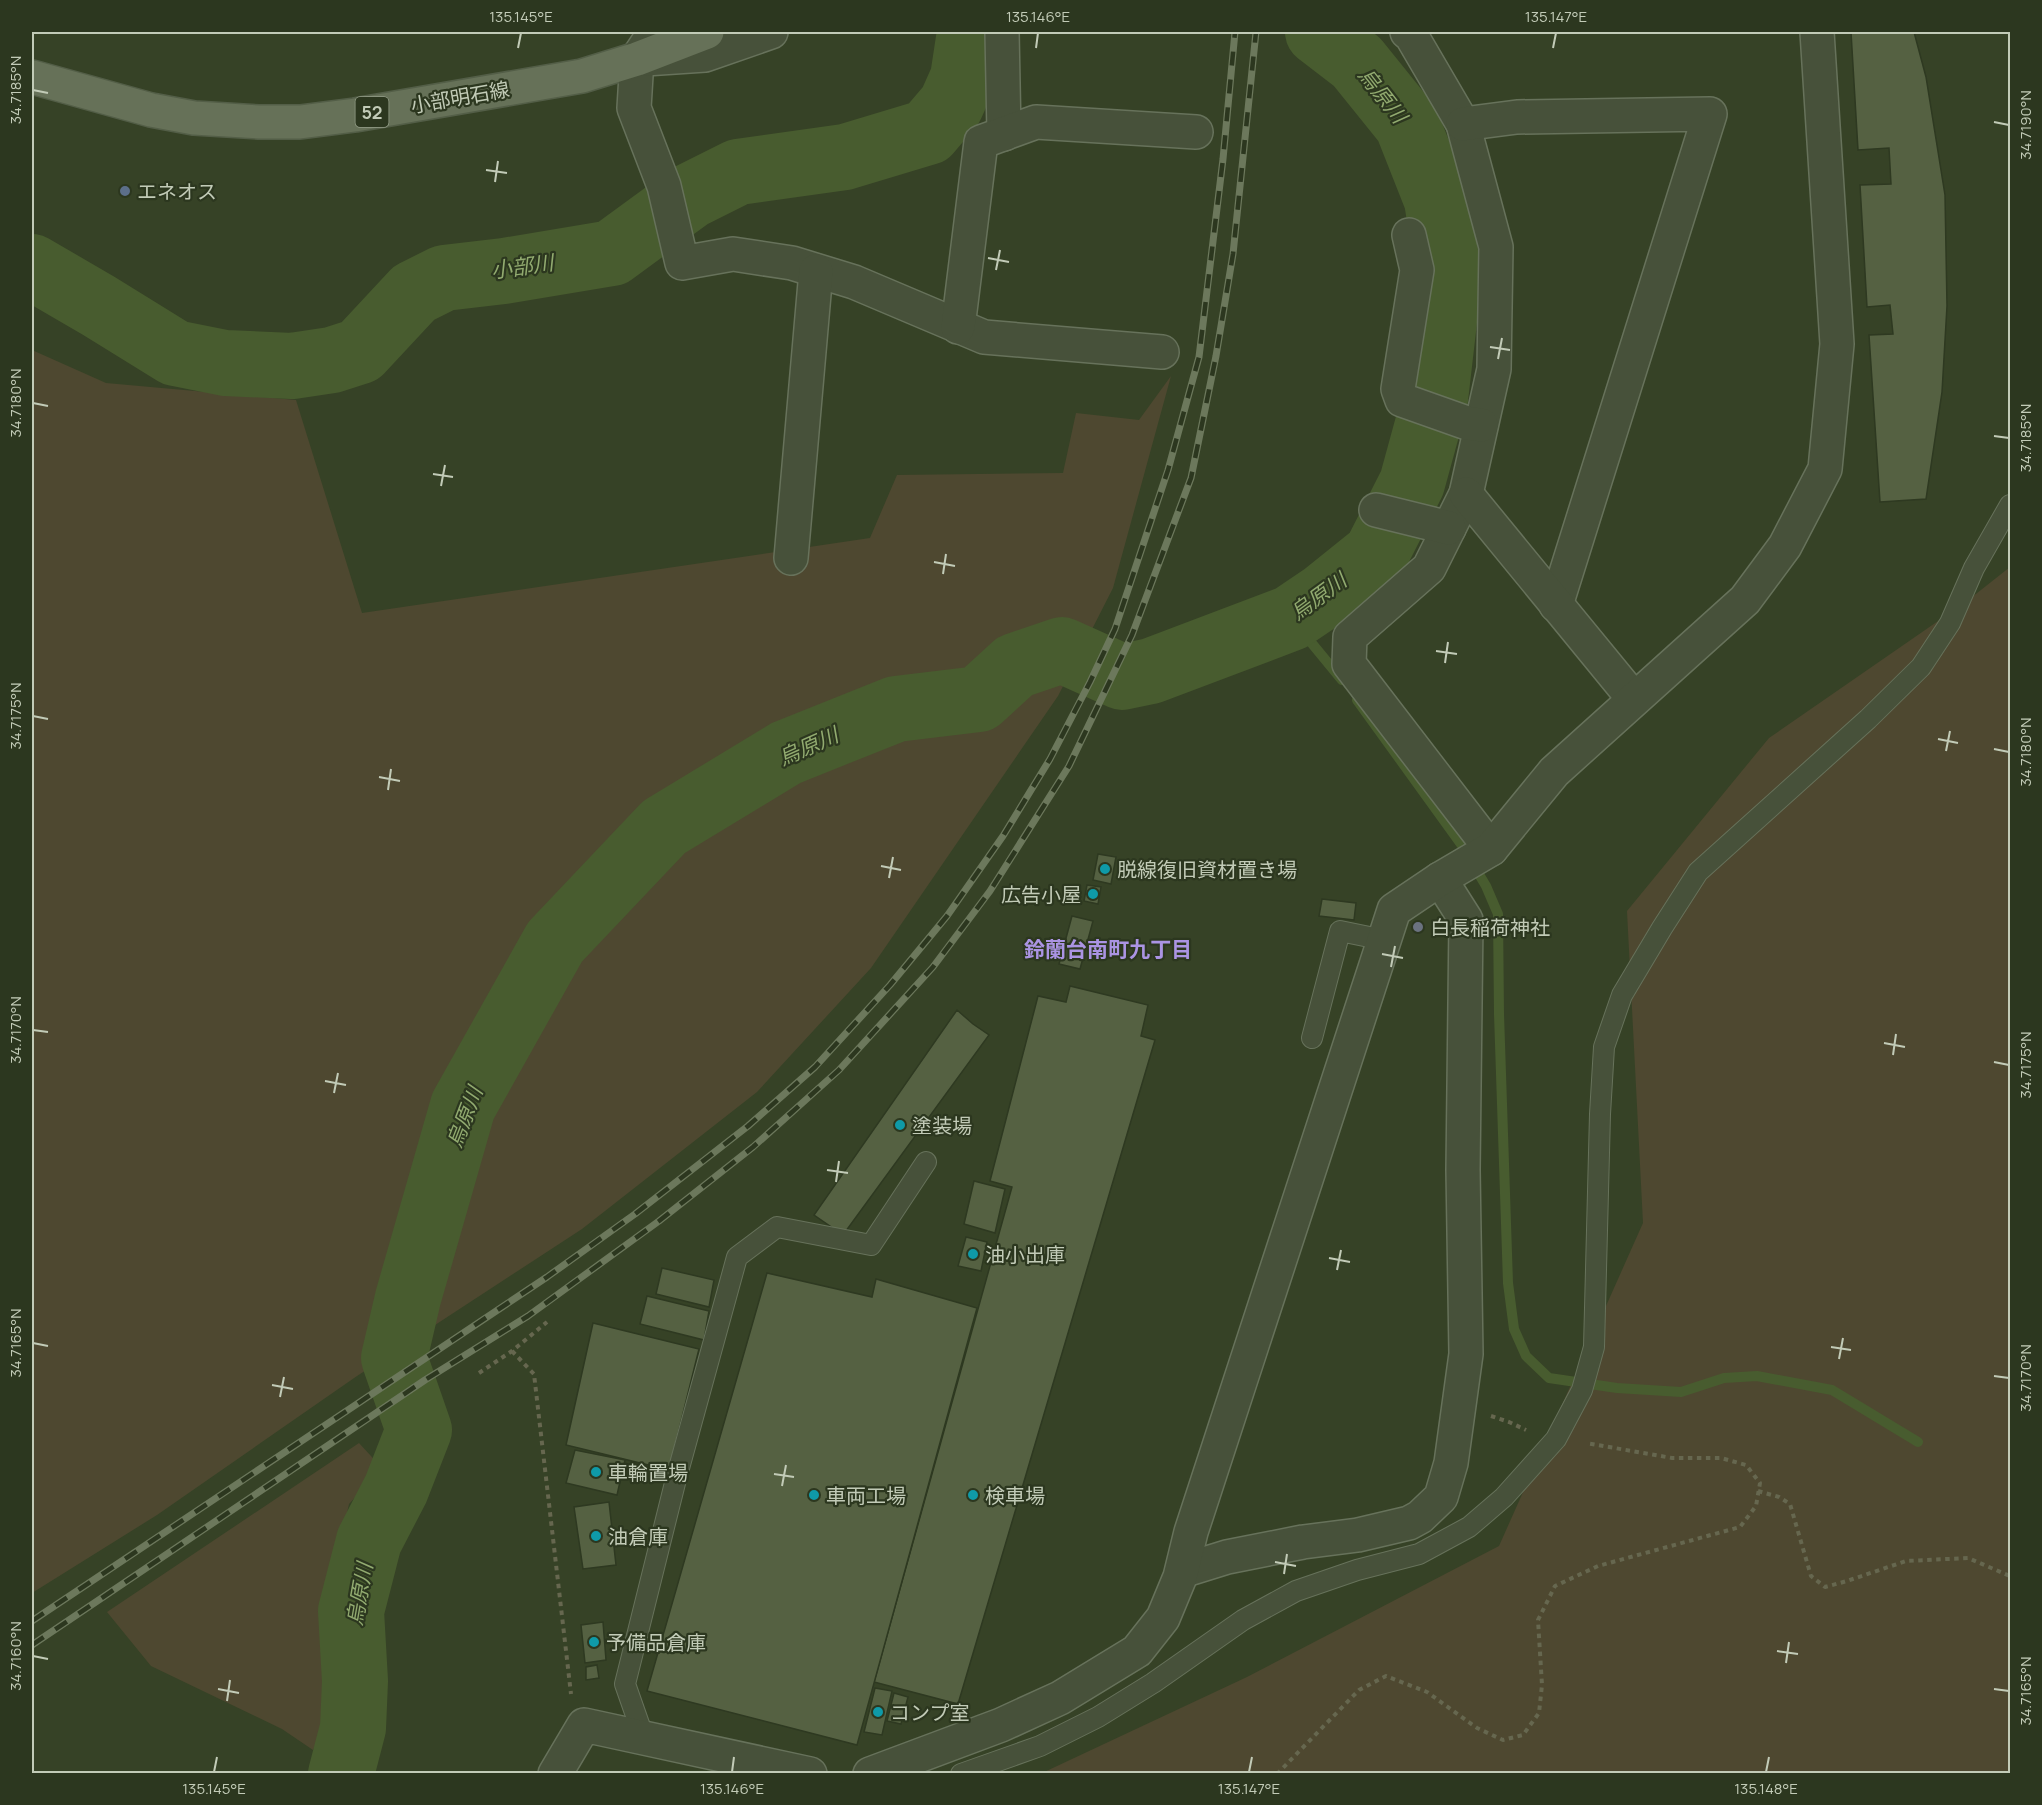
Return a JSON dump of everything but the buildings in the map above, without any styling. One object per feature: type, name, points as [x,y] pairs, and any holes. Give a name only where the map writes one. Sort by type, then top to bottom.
[{"type":"main road","name":"小部明石線","points":[[32,77],[151,110],[194,118],[300,122],[355,115],[582,76],[637,59],[707,32]]},
{"type":"street","points":[[655,32],[637,59],[634,108],[664,186],[682,263],[733,254],[792,263],[854,282],[984,337],[1162,352]]},
{"type":"street","points":[[637,59],[705,56],[771,32]]},
{"type":"street","points":[[1002,32],[1004,134]]},
{"type":"street","points":[[1407,32],[1411,35],[1464,124],[1496,247],[1494,369],[1474,424],[1466,494],[1443,526],[1429,568],[1350,637],[1349,664],[1491,849]]},
{"type":"street","points":[[870,1773],[1001,1725],[1060,1698],[1137,1651],[1163,1618],[1182,1571],[1191,1532],[1394,909],[1491,849],[1554,772],[1745,600],[1785,546],[1825,469],[1837,344],[1817,32]]},
{"type":"street","points":[[1464,124],[1516,117],[1710,114],[1556,605]]},
{"type":"street","points":[[958,327],[981,142],[1035,122],[1196,132]]},
{"type":"street","points":[[1409,235],[1417,270],[1398,389],[1402,400],[1474,424]]},
{"type":"street","points":[[792,558],[816,271]]},
{"type":"street","points":[[1466,494],[1634,699]]},
{"type":"street","points":[[1376,510],[1443,526]]},
{"type":"street","points":[[1182,1571],[1227,1557],[1292,1544],[1358,1535],[1409,1523],[1420,1517],[1441,1497],[1451,1463],[1466,1354],[1463,1170],[1466,920],[1440,879]]},
{"type":"street","points":[[555,1773],[584,1725],[810,1773]]},
{"type":"lane","points":[[961,1773],[1040,1746],[1098,1718],[1154,1683],[1243,1620],[1296,1592],[1357,1570],[1419,1554],[1468,1527],[1504,1497],[1556,1438],[1582,1390],[1594,1347],[1605,1047],[1622,995],[1698,872],[1921,667],[1950,623],[1974,568],[2010,504]]},
{"type":"lane","points":[[1312,1038],[1340,931],[1384,940]]},
{"type":"lane","points":[[638,1736],[639,1724],[625,1684],[676,1479],[737,1257],[777,1227],[871,1245],[926,1162]]},
{"type":"path","points":[[479,1373],[512,1351],[547,1322]]},
{"type":"path","points":[[512,1351],[534,1374],[573,1709],[584,1725]]},
{"type":"path","points":[[1277,1773],[1359,1690],[1386,1676],[1427,1692],[1477,1728],[1503,1740],[1523,1735],[1539,1713],[1542,1685],[1538,1620],[1555,1586],[1598,1566],[1740,1527],[1756,1506],[1760,1483],[1746,1465],[1721,1458],[1672,1458],[1556,1438],[1459,1407]]},
{"type":"path","points":[[1758,1491],[1779,1497],[1790,1504],[1811,1576],[1825,1587],[1906,1560],[1968,1558],[2010,1576]]},
{"type":"shaded area","points":[[32,350],[106,383],[296,400],[362,613],[870,538],[897,475],[1063,473],[1076,413],[1139,420],[1171,376],[1113,588],[1058,696],[871,968],[757,1092],[582,1229],[357,1376],[157,1515],[32,1593]]},
{"type":"shaded area","points":[[2010,567],[2010,1773],[1040,1774],[1247,1677],[1499,1546],[1643,1223],[1627,911],[1769,738],[1967,601]]},
{"type":"shaded area","points":[[359,1443],[382,1468],[349,1504],[330,1590],[341,1696],[313,1750],[282,1729],[151,1666],[107,1612]]},
{"type":"waterway","name":"小部川","points":[[32,267],[175,353],[225,363],[292,366],[332,360],[360,351],[414,293],[444,278],[504,271],[612,253],[690,196],[738,172],[845,157],[928,132],[951,105],[963,78],[970,32]]},
{"type":"waterway","name":"烏原川","points":[[341,1774],[353,1728],[355,1681],[351,1611],[369,1541],[396,1489],[419,1430],[394,1358],[408,1298],[463,1106],[555,942],[664,827],[786,753],[896,709],[979,699],[1015,666],[1062,650],[1122,677],[1151,671],[1291,618],[1325,595],[1376,554],[1412,483],[1435,399],[1449,278],[1437,200],[1407,124],[1357,62],[1318,32]]},
{"type":"waterway","points":[[1291,618],[1342,680]]},
{"type":"waterway","points":[[1357,700],[1461,844],[1486,886],[1498,914],[1508,1283],[1514,1329],[1526,1356],[1549,1378],[1617,1388],[1681,1392],[1724,1378],[1757,1376],[1832,1390],[1918,1442]]},
{"type":"railway","points":[[32,1621],[547,1277],[635,1214],[748,1126],[815,1067],[890,985],[947,916],[1003,836],[1050,759],[1090,682],[1115,629],[1168,470],[1199,357],[1223,159],[1235,32]]},
{"type":"railway","points":[[32,1645],[425,1380],[528,1316],[659,1221],[753,1147],[839,1070],[933,967],[990,891],[1069,766],[1132,635],[1191,478],[1216,356],[1233,254],[1256,32]]},
{"type":"place","name":"エネオス","points":[[125,191]]},
{"type":"place","name":"脱線復旧資材置き場","points":[[1105,869]]},
{"type":"place","name":"広告小屋","points":[[1093,894]]},
{"type":"place","name":"白長稲荷神社","points":[[1418,927]]},
{"type":"place","name":"塗装場","points":[[900,1125]]},
{"type":"place","name":"油小出庫","points":[[973,1254]]},
{"type":"place","name":"車輪置場","points":[[596,1472]]},
{"type":"place","name":"車両工場","points":[[814,1495]]},
{"type":"place","name":"検車場","points":[[973,1495]]},
{"type":"place","name":"油倉庫","points":[[596,1536]]},
{"type":"place","name":"予備品倉庫","points":[[594,1642]]},
{"type":"place","name":"コンプ室","points":[[878,1712]]},
{"type":"district","name":"鈴蘭台南町九丁目","points":[[1108,949]]}]
